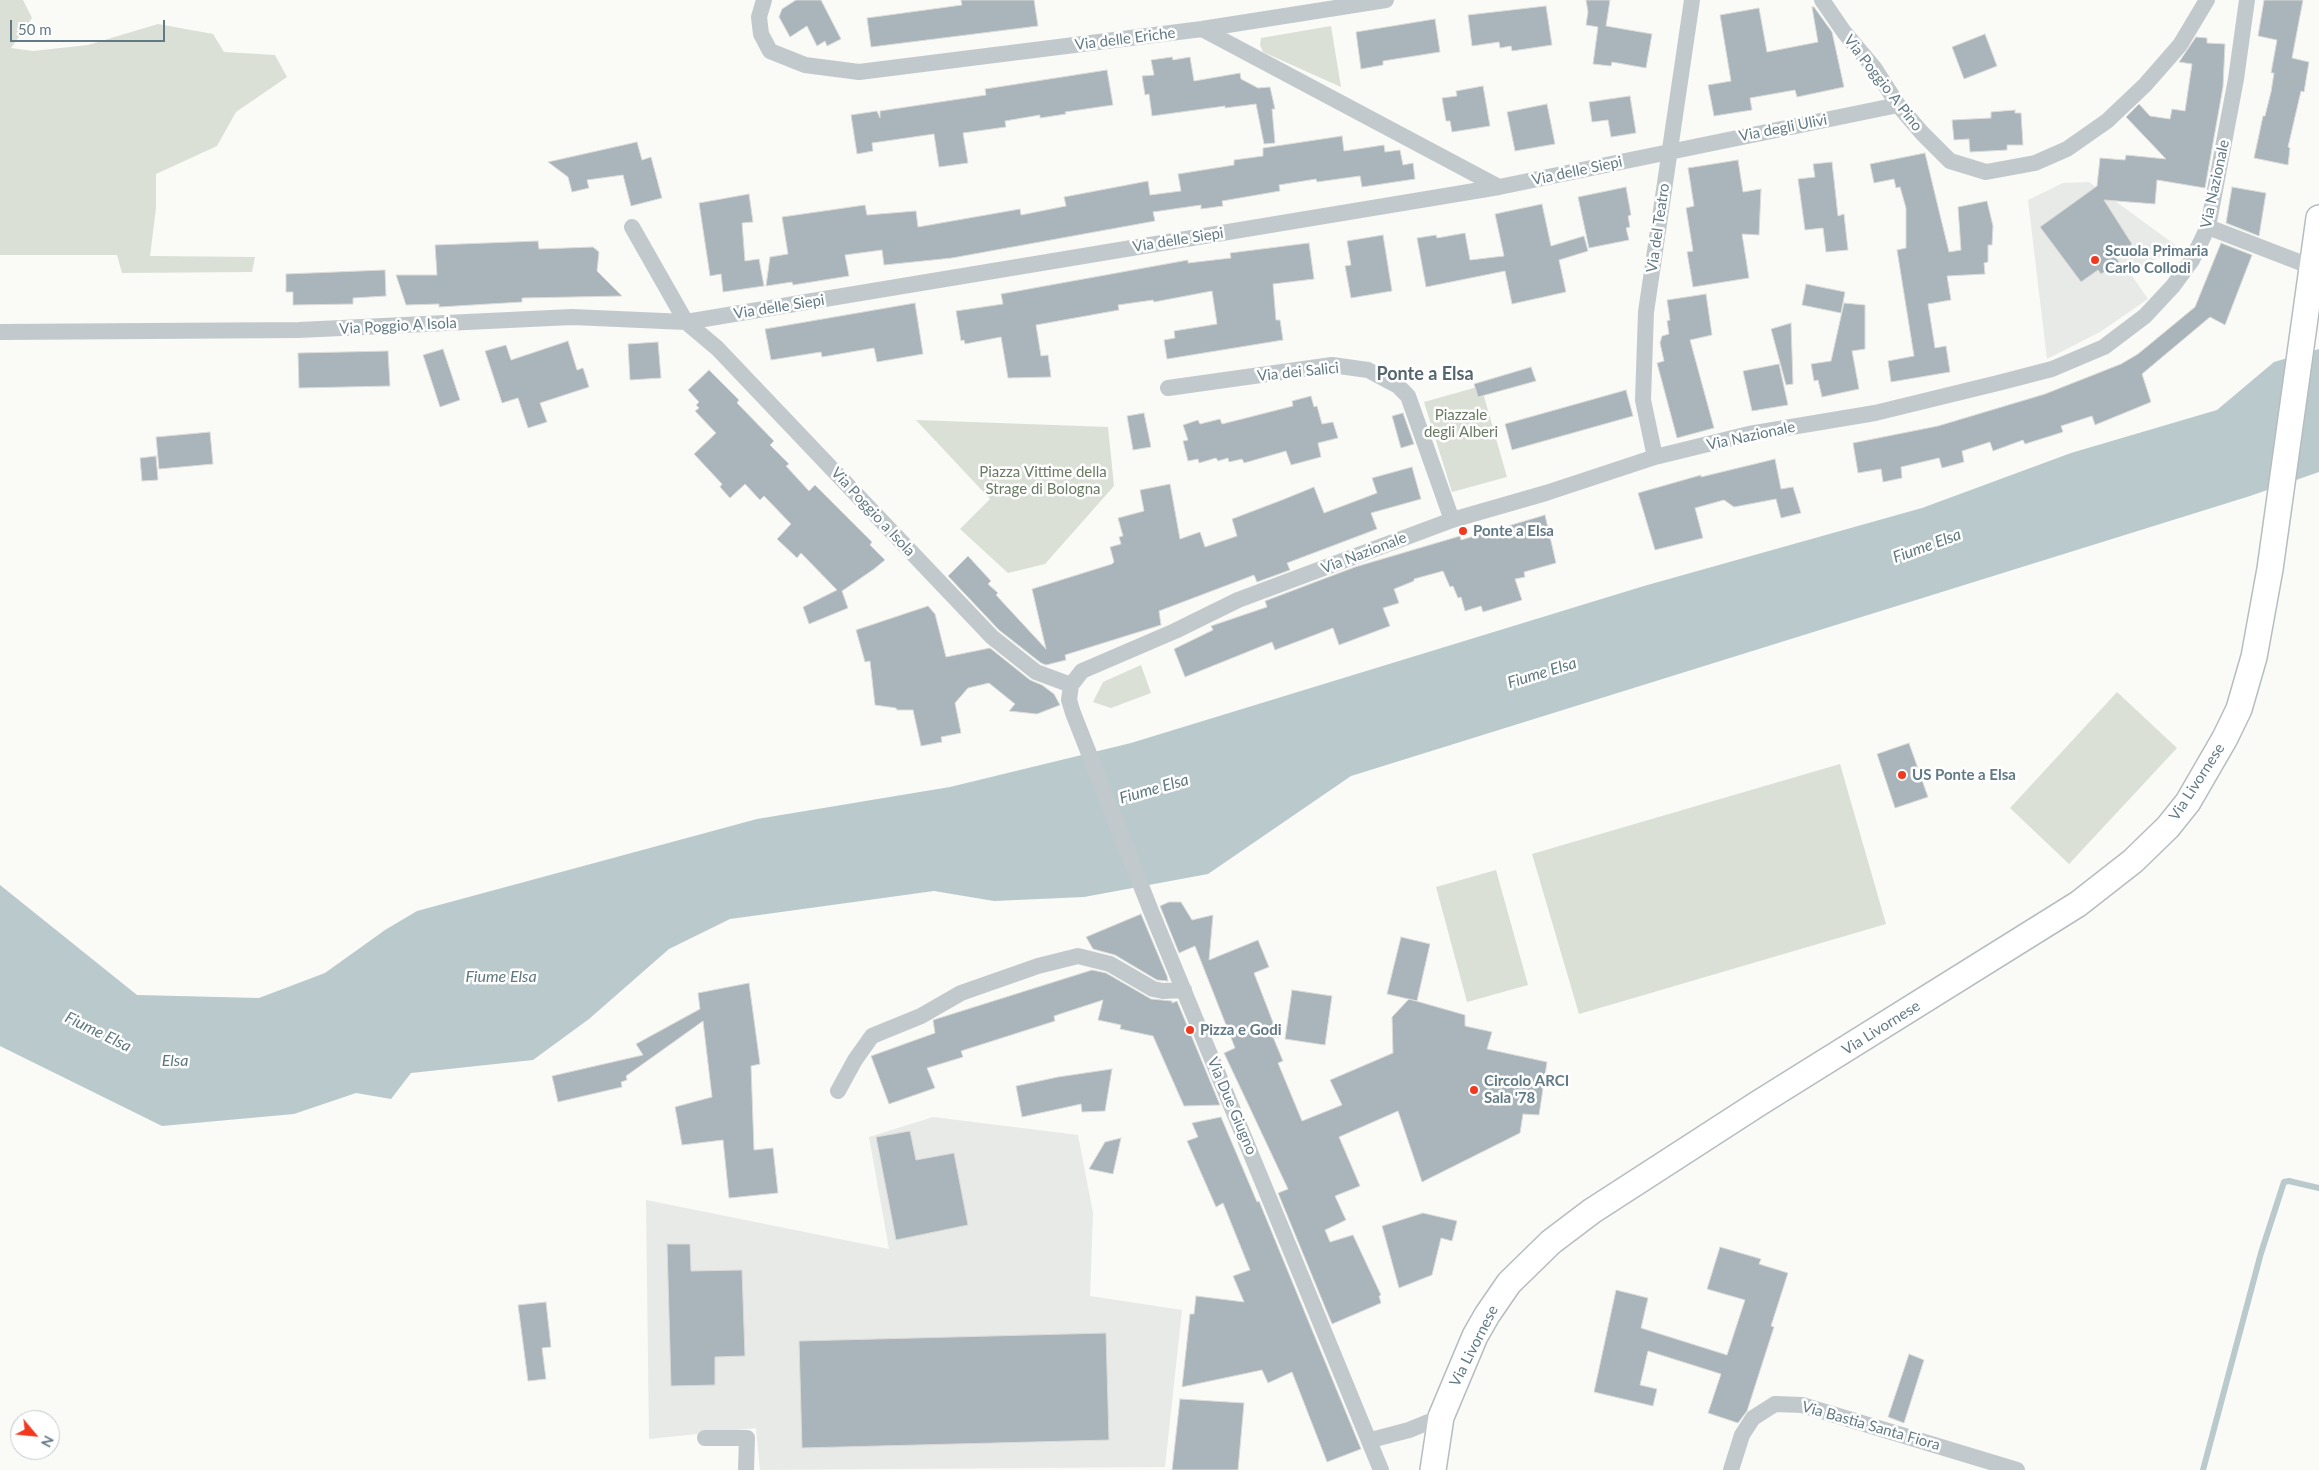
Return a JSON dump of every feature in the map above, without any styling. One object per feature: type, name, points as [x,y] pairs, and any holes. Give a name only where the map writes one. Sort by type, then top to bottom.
[{"type":"main road","name":"Via Livornese","points":[[1433,1470],[1442,1416],[1463,1362],[1487,1315],[1523,1268],[1551,1242],[1592,1211],[1751,1108],[2078,904],[2126,866],[2168,827],[2188,802],[2213,762],[2238,710],[2254,657],[2273,545],[2319,218]]},
{"type":"street","name":"Via delle Eriche","points":[[764,0],[759,17],[760,26],[761,34],[770,51],[805,65],[859,72],[1202,29],[1386,0]]},
{"type":"street","name":"Via del Teatro","points":[[1655,457],[1643,400],[1646,322],[1692,0]]},
{"type":"street","name":"Via Poggio A Pino","points":[[1822,0],[1844,32],[1875,69],[1898,105],[1950,161],[1986,172],[2035,164],[2067,149],[2107,121],[2145,86],[2180,45],[2207,0]]},
{"type":"street","name":"Via Nazionale","points":[[1071,685],[1082,671],[1176,631],[1238,600],[1452,520],[1546,493],[1655,457],[1749,434],[1875,413],[1998,384],[2061,365],[2104,347],[2145,316],[2173,286],[2192,260],[2208,227],[2236,79],[2247,0]]},
{"type":"street","points":[[1202,29],[1499,187]]},
{"type":"street","name":"Via degli Ulivi","points":[[1669,151],[1898,105]]},
{"type":"street","name":"Via delle Siepi","points":[[686,322],[1499,187],[1669,151]]},
{"type":"street","points":[[632,227],[686,322]]},
{"type":"street","points":[[2208,227],[2312,267]]},
{"type":"street","name":"Via Poggio A Isola","points":[[0,332],[299,330],[572,317],[686,322]]},
{"type":"street","name":"Via Poggio a Isola","points":[[686,322],[717,348],[992,638],[1036,672],[1071,685]]},
{"type":"street","name":"Via dei Salici","points":[[1168,388],[1332,365],[1368,370],[1398,386],[1408,396],[1452,520]]},
{"type":"street","name":"Via Due Giugno","points":[[1071,685],[1069,700],[1073,713],[1151,911],[1381,1470]]},
{"type":"street","points":[[838,1091],[855,1060],[872,1036],[921,1016],[961,994],[1038,966],[1078,956],[1110,964],[1153,989],[1163,991],[1184,990]]},
{"type":"street","name":"Via Bastia Santa Fiora","points":[[1731,1470],[1742,1435],[1753,1418],[1775,1404],[1802,1405],[2017,1470]]},
{"type":"street","points":[[1370,1440],[1409,1430],[1442,1416]]},
{"type":"street","points":[[705,1438],[746,1438],[746,1470]]},
{"type":"shaded area","name":"Scuola Primaria Carlo Collodi","points":[[2089,182],[2178,247],[2130,273],[2148,299],[2100,332],[2047,359],[2028,200],[2063,183]]},
{"type":"shaded area","points":[[933,1117],[1078,1135],[1093,1213],[1090,1296],[1182,1310],[1165,1467],[760,1470],[756,1428],[649,1439],[646,1200],[889,1249],[869,1137]]},
{"type":"green space","points":[[0,0],[23,0],[32,18],[11,48],[33,51],[88,45],[158,24],[213,34],[224,52],[275,55],[287,77],[236,112],[217,146],[156,174],[156,208],[150,256],[255,257],[252,272],[122,273],[117,255],[0,255]]},
{"type":"green space","points":[[1331,26],[1341,87],[1263,52],[1260,45],[1261,38]]},
{"type":"green space","name":"Piazzale degli Alberi","points":[[1481,386],[1507,477],[1452,492],[1424,402]]},
{"type":"green space","name":"Piazza Vittime della Strage di Bologna","points":[[916,420],[1108,427],[1114,486],[1045,564],[1008,573],[960,529],[990,499]]},
{"type":"green space","points":[[1141,665],[1151,693],[1111,708],[1093,702],[1103,682]]},
{"type":"green space","points":[[2117,692],[2177,748],[2069,864],[2010,808]]},
{"type":"green space","points":[[1840,764],[1886,924],[1579,1014],[1532,854]]},
{"type":"green space","points":[[1496,870],[1528,985],[1467,1002],[1436,887]]},
{"type":"water","name":"Fiume Elsa","points":[[2319,349],[2319,472],[2250,496],[1351,776],[1208,874],[1084,897],[994,901],[934,891],[730,919],[669,949],[589,1019],[533,1060],[411,1073],[391,1099],[356,1093],[294,1114],[162,1126],[0,1046],[0,885],[137,995],[259,998],[325,973],[385,930],[417,911],[757,819],[950,787],[1131,743],[1644,586],[1922,508],[2071,453],[2217,410],[2274,362]]},
{"type":"building","points":[[796,0],[821,0],[841,39],[827,46],[825,41],[817,46],[807,26],[790,37],[779,17],[782,9]]},
{"type":"building","points":[[961,0],[1034,0],[1038,26],[871,47],[867,18],[962,5]]},
{"type":"building","points":[[1586,0],[1610,0],[1606,26],[1652,34],[1646,68],[1612,62],[1611,66],[1593,64],[1598,27],[1586,25],[1588,12]]},
{"type":"building","points":[[2264,0],[2303,0],[2292,58],[2309,62],[2304,92],[2301,91],[2288,147],[2290,148],[2288,165],[2254,158],[2263,116],[2265,116],[2271,92],[2274,73],[2271,73],[2277,40],[2258,36]]},
{"type":"building","points":[[1546,6],[1552,45],[1512,51],[1511,46],[1500,48],[1499,42],[1472,46],[1468,15]]},
{"type":"building","points":[[1812,7],[1814,7],[1832,32],[1844,87],[1797,97],[1795,90],[1750,98],[1752,110],[1714,116],[1708,85],[1731,81],[1720,15],[1759,8],[1767,52],[1818,42]]},
{"type":"building","points":[[1435,19],[1440,52],[1383,61],[1383,65],[1361,69],[1356,32]]},
{"type":"building","points":[[1985,34],[1997,66],[1964,79],[1952,47]]},
{"type":"building","points":[[2196,37],[2207,38],[2207,43],[2225,44],[2223,87],[2205,188],[2157,180],[2155,204],[2104,200],[2132,244],[2115,256],[2119,262],[2101,274],[2098,270],[2081,282],[2040,227],[2097,186],[2100,158],[2125,160],[2126,155],[2166,159],[2126,117],[2139,104],[2150,116],[2170,119],[2172,109],[2185,111],[2192,64],[2179,62]]},
{"type":"building","points":[[1172,57],[1173,60],[1190,57],[1194,81],[1240,73],[1241,79],[1258,88],[1270,87],[1275,109],[1272,109],[1275,143],[1264,144],[1256,104],[1225,108],[1225,106],[1152,116],[1149,94],[1145,95],[1142,76],[1154,75],[1151,60]]},
{"type":"building","points":[[1107,70],[1113,105],[1065,112],[1066,114],[1040,118],[1040,115],[1005,121],[1006,127],[963,133],[968,163],[939,167],[934,134],[872,143],[873,151],[857,154],[851,115],[877,111],[880,118],[880,111],[986,95],[985,89]]},
{"type":"building","points":[[1483,86],[1490,126],[1452,132],[1450,121],[1446,121],[1442,98],[1457,96],[1456,91]]},
{"type":"building","points":[[1630,96],[1636,133],[1611,137],[1608,120],[1592,122],[1589,102]]},
{"type":"building","points":[[1547,104],[1555,144],[1515,151],[1507,112]]},
{"type":"building","points":[[2015,110],[2015,113],[2021,113],[2023,145],[2007,145],[2007,150],[1970,152],[1969,139],[1954,140],[1952,120],[1991,118],[1991,112]]},
{"type":"building","points":[[1342,136],[1344,151],[1384,145],[1385,152],[1400,150],[1403,165],[1413,163],[1415,179],[1362,187],[1360,176],[1317,182],[1316,179],[1279,185],[1280,191],[1222,201],[1223,206],[1201,209],[1201,205],[1153,212],[1155,221],[952,258],[884,265],[882,250],[845,255],[849,276],[793,285],[792,282],[766,286],[770,257],[788,254],[782,217],[865,205],[867,215],[916,211],[918,227],[1020,209],[1021,215],[1066,206],[1064,197],[1148,181],[1150,195],[1181,191],[1178,174],[1234,165],[1234,160],[1263,156],[1263,148]]},
{"type":"building","points":[[637,142],[642,160],[651,157],[662,198],[631,206],[623,175],[587,180],[589,188],[572,192],[568,177],[548,162]]},
{"type":"building","points":[[1925,153],[1949,252],[1961,250],[1958,207],[1987,201],[1993,226],[1992,245],[1988,245],[1988,262],[1984,263],[1985,274],[1947,276],[1951,300],[1928,304],[1935,348],[1946,346],[1950,372],[1891,382],[1888,361],[1914,356],[1897,250],[1906,248],[1906,208],[1900,187],[1896,188],[1894,179],[1874,183],[1870,164]]},
{"type":"building","points":[[1738,160],[1743,192],[1761,189],[1759,235],[1742,234],[1749,278],[1693,287],[1687,252],[1693,251],[1686,208],[1694,206],[1688,168]]},
{"type":"building","points":[[1832,162],[1838,216],[1844,214],[1848,250],[1826,252],[1823,228],[1805,230],[1798,179],[1815,177],[1813,164]]},
{"type":"building","points":[[1626,187],[1631,215],[1628,216],[1630,227],[1626,228],[1629,240],[1589,248],[1578,197]]},
{"type":"building","points":[[2232,187],[2266,193],[2259,236],[2226,223]]},
{"type":"building","points":[[749,194],[753,222],[742,223],[745,261],[759,259],[764,286],[723,292],[721,274],[710,276],[699,203]]},
{"type":"building","points":[[1542,204],[1551,246],[1584,236],[1588,251],[1559,260],[1566,292],[1512,304],[1505,271],[1426,287],[1417,238],[1436,235],[1437,238],[1465,233],[1470,260],[1504,256],[1495,214]]},
{"type":"building","points":[[1383,235],[1392,291],[1351,298],[1345,266],[1351,265],[1347,241]]},
{"type":"building","points":[[538,241],[539,249],[593,247],[599,252],[597,271],[622,296],[522,298],[522,302],[439,307],[439,304],[406,305],[396,275],[437,275],[435,245]]},
{"type":"building","points":[[1309,243],[1314,279],[1273,284],[1276,320],[1280,320],[1283,340],[1167,359],[1164,340],[1175,338],[1174,331],[1217,324],[1212,291],[1154,302],[1153,300],[1118,305],[1119,310],[1036,325],[1041,356],[1048,355],[1051,377],[1008,378],[1001,337],[965,344],[964,340],[961,341],[956,311],[1003,304],[1001,294],[1188,260],[1188,263],[1231,258],[1230,253]]},
{"type":"building","points":[[2221,243],[2252,255],[2225,325],[2210,317],[2142,374],[2151,402],[2095,425],[2092,416],[2061,426],[2063,432],[2025,444],[2023,440],[1993,451],[1990,442],[1962,451],[1964,462],[1942,468],[1939,458],[1901,467],[1902,478],[1883,482],[1881,469],[1858,473],[1853,443],[1938,426],[2045,394],[2121,364],[2138,354],[2195,307]]},
{"type":"building","points":[[385,270],[386,296],[353,298],[353,304],[293,305],[293,292],[286,292],[286,274]]},
{"type":"building","points":[[1806,284],[1845,292],[1841,313],[1802,305]]},
{"type":"building","points":[[1706,294],[1712,335],[1690,340],[1714,428],[1677,438],[1657,363],[1664,361],[1660,343],[1662,336],[1669,334],[1667,321],[1670,320],[1667,300]]},
{"type":"building","points":[[915,303],[923,354],[877,362],[874,348],[822,357],[821,352],[771,360],[765,329]]},
{"type":"building","points":[[1844,303],[1865,305],[1865,349],[1852,351],[1859,389],[1822,397],[1818,380],[1814,381],[1811,364],[1831,361]]},
{"type":"building","points":[[1791,323],[1793,384],[1786,385],[1771,329]]},
{"type":"building","points":[[568,341],[577,370],[583,368],[589,387],[540,403],[547,422],[528,428],[518,398],[502,403],[485,351],[506,345],[511,360]]},
{"type":"building","points":[[658,342],[661,378],[630,380],[628,344]]},
{"type":"building","points":[[443,349],[460,400],[440,407],[423,355]]},
{"type":"building","points":[[388,351],[390,386],[299,388],[298,353]]},
{"type":"building","points":[[1779,364],[1788,405],[1752,411],[1743,371]]},
{"type":"building","points":[[1531,367],[1536,381],[1478,397],[1474,384]]},
{"type":"building","points":[[709,370],[739,400],[737,403],[774,441],[770,445],[789,464],[786,466],[809,491],[815,485],[872,542],[870,545],[885,560],[842,591],[848,608],[809,624],[803,607],[837,590],[801,553],[797,558],[777,539],[791,524],[764,496],[760,500],[745,484],[730,498],[720,487],[722,484],[694,454],[716,433],[695,411],[699,408],[696,405],[699,402],[688,390]]},
{"type":"building","points":[[1626,390],[1633,416],[1512,450],[1505,424]]},
{"type":"building","points":[[1311,396],[1314,407],[1317,406],[1322,424],[1333,422],[1338,438],[1318,443],[1321,457],[1291,465],[1286,451],[1244,463],[1242,459],[1229,462],[1228,458],[1218,461],[1216,458],[1199,463],[1198,459],[1188,461],[1183,441],[1188,440],[1183,425],[1198,420],[1200,424],[1220,419],[1222,424],[1293,406],[1292,401]]},
{"type":"building","points":[[1144,413],[1151,447],[1133,450],[1127,416]]},
{"type":"building","points":[[1403,413],[1414,444],[1401,448],[1392,416]]},
{"type":"building","points":[[210,432],[213,464],[159,469],[156,437]]},
{"type":"building","points":[[156,456],[158,480],[142,481],[140,458]]},
{"type":"building","points":[[1775,459],[1781,489],[1793,487],[1801,513],[1781,518],[1776,499],[1734,507],[1724,500],[1695,508],[1703,538],[1655,550],[1638,493],[1701,475],[1701,477]]},
{"type":"building","points":[[1412,467],[1421,499],[1371,513],[1377,529],[1287,563],[1290,570],[1257,582],[1254,575],[1159,611],[1161,625],[1065,655],[1066,660],[1046,665],[999,630],[948,576],[968,556],[991,581],[988,584],[998,593],[996,595],[1046,649],[1032,589],[1112,564],[1114,562],[1110,547],[1121,544],[1119,537],[1123,536],[1118,518],[1144,511],[1140,490],[1170,484],[1180,539],[1200,532],[1205,547],[1237,536],[1232,519],[1314,487],[1324,513],[1377,493],[1372,478]]},
{"type":"building","points":[[1545,515],[1556,563],[1524,572],[1525,577],[1515,579],[1522,600],[1483,612],[1481,606],[1465,611],[1461,597],[1458,598],[1453,586],[1450,587],[1443,571],[1414,579],[1414,581],[1394,589],[1399,603],[1383,608],[1390,626],[1339,645],[1333,628],[1275,650],[1272,642],[1185,677],[1174,649],[1213,630],[1211,626],[1267,607],[1265,601],[1355,567],[1460,536],[1461,540]]},
{"type":"building","points":[[928,606],[935,614],[946,657],[990,648],[1030,680],[1042,685],[1054,694],[1060,705],[1037,714],[1009,711],[1015,704],[989,683],[968,688],[955,703],[961,733],[941,737],[942,742],[921,746],[913,710],[897,710],[896,708],[875,705],[870,661],[865,662],[856,630]]},
{"type":"building","name":"US Ponte a Elsa","points":[[1909,743],[1928,797],[1895,808],[1877,754]]},
{"type":"building","points":[[1169,902],[1181,902],[1192,920],[1213,915],[1209,960],[1258,940],[1269,967],[1254,973],[1279,1038],[1273,1037],[1283,1061],[1278,1063],[1302,1121],[1342,1105],[1330,1080],[1393,1053],[1392,1017],[1409,999],[1465,1015],[1465,1026],[1492,1032],[1487,1049],[1547,1062],[1539,1115],[1523,1114],[1520,1133],[1422,1182],[1398,1111],[1339,1137],[1360,1186],[1335,1196],[1346,1220],[1325,1230],[1330,1242],[1353,1235],[1381,1295],[1379,1296],[1381,1303],[1332,1324],[1278,1193],[1288,1189],[1224,1053],[1235,1048],[1195,946],[1179,953],[1160,906]]},
{"type":"building","points":[[1141,914],[1168,981],[1157,980],[1115,955],[1093,949],[1086,937]]},
{"type":"building","points":[[1401,937],[1430,944],[1417,1001],[1387,994]]},
{"type":"building","points":[[1092,970],[1106,973],[1151,999],[1172,1001],[1172,1003],[1177,1001],[1220,1105],[1184,1106],[1153,1036],[1120,1029],[1121,1025],[1098,1020],[1103,1000],[1054,1016],[1055,1021],[961,1051],[963,1057],[927,1068],[935,1088],[889,1104],[871,1056],[935,1033],[933,1020]]},
{"type":"building","points":[[749,983],[760,1064],[751,1066],[754,1150],[773,1148],[778,1193],[729,1198],[723,1140],[682,1145],[675,1107],[712,1097],[703,1021],[626,1076],[627,1080],[621,1082],[622,1087],[558,1102],[552,1076],[643,1055],[636,1044],[700,1009],[698,993]]},
{"type":"building","points":[[1292,990],[1332,996],[1325,1045],[1285,1039]]},
{"type":"building","points":[[1112,1069],[1105,1111],[1082,1112],[1081,1104],[1022,1117],[1016,1086],[1058,1077]]},
{"type":"building","points":[[1221,1117],[1257,1202],[1259,1201],[1361,1449],[1327,1462],[1292,1372],[1268,1383],[1262,1370],[1182,1387],[1190,1314],[1194,1314],[1196,1296],[1244,1302],[1233,1276],[1250,1270],[1223,1203],[1216,1207],[1187,1141],[1198,1137],[1192,1123]]},
{"type":"building","points":[[910,1131],[916,1160],[954,1153],[968,1225],[896,1240],[876,1137]]},
{"type":"building","points":[[1121,1138],[1113,1174],[1089,1169],[1105,1142]]},
{"type":"building","points":[[1423,1213],[1457,1221],[1452,1241],[1441,1238],[1432,1275],[1399,1288],[1382,1226]]},
{"type":"building","points":[[667,1244],[690,1244],[691,1271],[742,1270],[745,1356],[715,1357],[715,1385],[671,1386]]},
{"type":"building","points":[[1720,1247],[1761,1259],[1759,1264],[1788,1273],[1771,1326],[1774,1327],[1747,1411],[1738,1423],[1708,1413],[1721,1374],[1648,1351],[1640,1385],[1657,1389],[1653,1406],[1594,1392],[1616,1290],[1648,1298],[1641,1328],[1727,1355],[1745,1300],[1707,1289]]},
{"type":"building","points":[[546,1302],[551,1347],[542,1348],[546,1379],[528,1381],[518,1305]]},
{"type":"building","points":[[1106,1333],[1109,1440],[802,1448],[799,1341]]},
{"type":"building","points":[[1909,1354],[1924,1360],[1904,1423],[1888,1417]]},
{"type":"building","points":[[1180,1399],[1244,1403],[1238,1470],[1172,1470]]},
{"type":"waterway","points":[[2203,1470],[2261,1253],[2284,1182],[2289,1181],[2319,1188]]},
{"type":"place","name":"Scuola Primaria Carlo Collodi","points":[[2095,260]]},
{"type":"place","name":"Ponte a Elsa","points":[[1463,531]]},
{"type":"place","name":"US Ponte a Elsa","points":[[1902,775]]},
{"type":"place","name":"Pizza e Godi","points":[[1190,1030]]},
{"type":"place","name":"Circolo ARCI Sala '78","points":[[1474,1090]]},
{"type":"district","name":"Ponte a Elsa","points":[[1425,374]]},
{"type":"water label","name":"Elsa","points":[[175,1061]]}]
